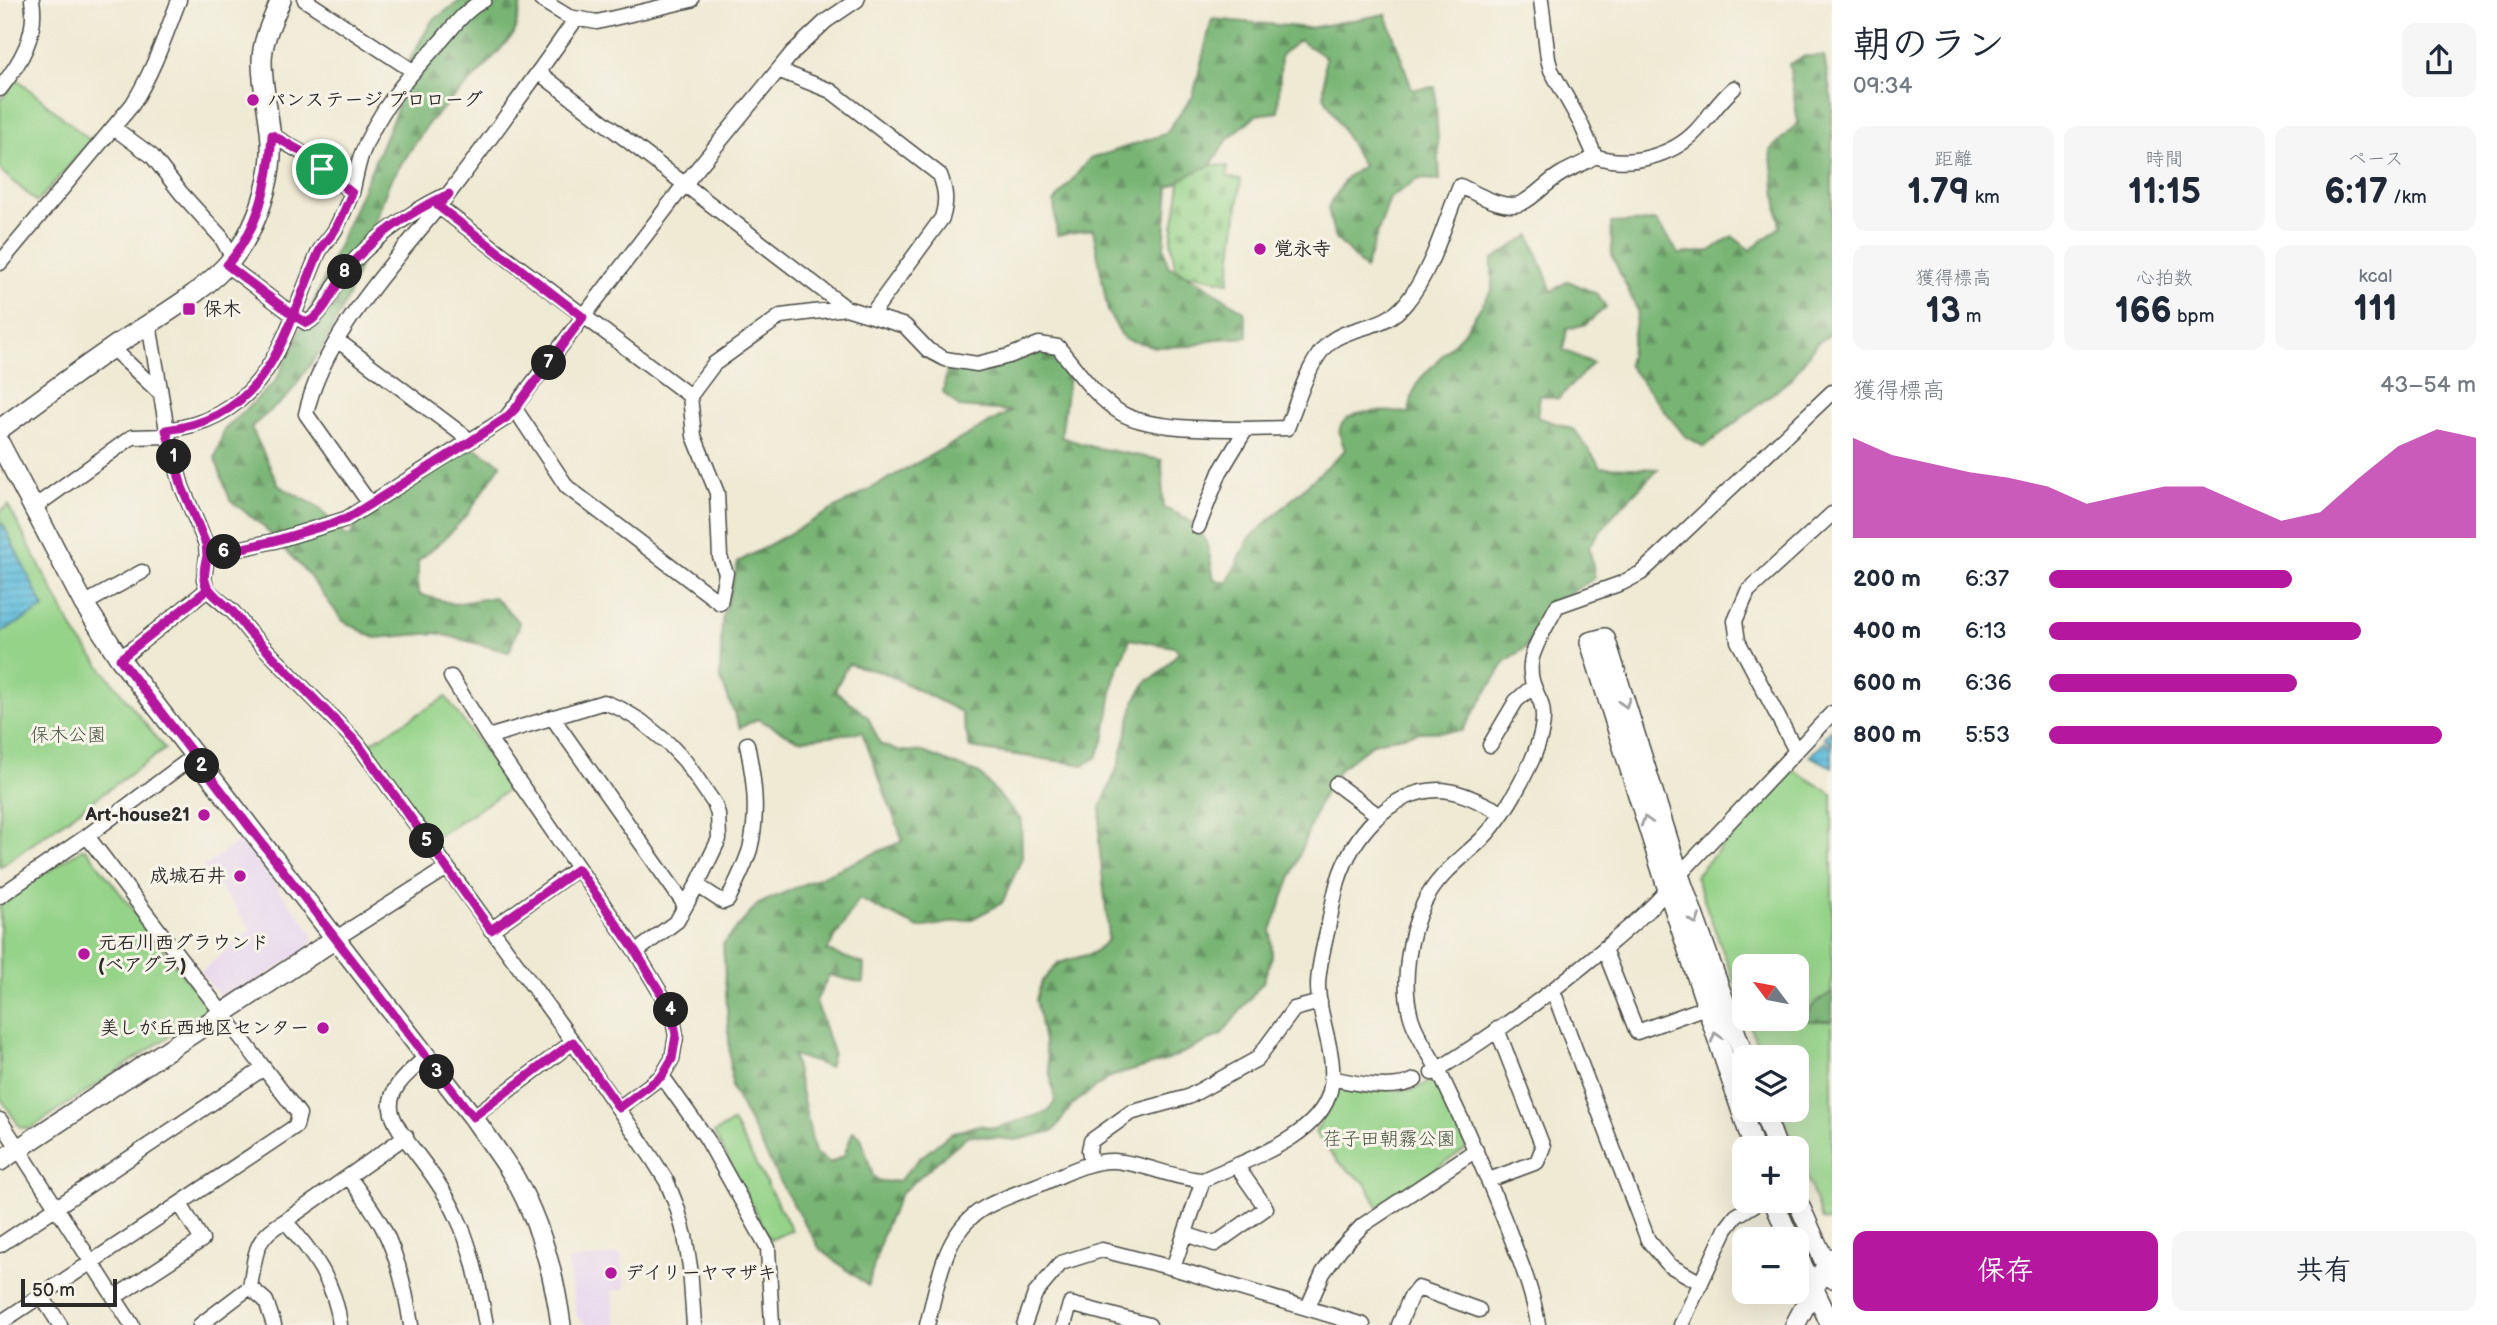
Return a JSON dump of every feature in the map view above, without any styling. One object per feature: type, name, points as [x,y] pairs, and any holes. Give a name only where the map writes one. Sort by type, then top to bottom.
[{"type":"street","points":[[0,89],[19,64],[32,36],[32,0]]},
{"type":"street","points":[[0,263],[114,128],[145,85],[179,0]]},
{"type":"street","points":[[0,429],[112,348],[174,308],[230,261],[262,201],[270,165],[272,135],[262,60],[265,42],[281,0]]},
{"type":"street","points":[[305,0],[413,71]]},
{"type":"street","points":[[33,508],[132,437],[167,433],[212,419],[251,391],[267,372],[299,318],[319,251],[335,230],[352,193],[362,155],[372,134],[413,71],[466,13],[484,0]]},
{"type":"street","points":[[541,0],[569,17],[597,22],[691,0]]},
{"type":"street","points":[[207,556],[274,541],[346,519],[506,418],[684,185],[778,70],[811,35],[857,0]]},
{"type":"street","points":[[1541,0],[1551,70],[1580,122],[1595,156],[1610,162],[1637,160],[1649,158],[1680,144],[1697,131],[1716,104],[1734,88]]},
{"type":"street","points":[[370,504],[306,414],[320,372],[344,328],[449,194],[576,19]]},
{"type":"street","points":[[778,70],[831,91],[940,175],[945,188],[946,204],[942,218],[871,315]]},
{"type":"street","points":[[538,72],[846,308],[905,326],[928,349],[945,359],[977,364],[1009,356],[1039,344],[1058,347],[1098,395],[1135,421],[1221,429],[1287,428],[1318,355],[1331,341],[1380,323],[1405,305],[1430,259],[1460,186],[1506,204],[1520,204],[1561,174],[1583,165],[1595,156]]},
{"type":"street","points":[[114,128],[152,156],[221,237],[230,261],[299,318],[316,318],[339,279],[353,262],[394,226],[449,194]]},
{"type":"street","points":[[272,135],[304,153],[352,193]]},
{"type":"street","points":[[438,206],[691,396]]},
{"type":"street","points":[[515,409],[567,487],[720,603],[726,573],[720,557],[717,493],[694,436],[691,396],[714,364],[782,316],[846,308]]},
{"type":"street","points":[[149,324],[167,433],[182,487],[206,544],[204,567],[207,590],[233,612],[249,632],[358,744],[619,1108],[667,1182],[677,1207],[690,1267],[694,1325]]},
{"type":"street","points":[[337,340],[471,441]]},
{"type":"street","points":[[112,348],[161,394]]},
{"type":"street","points":[[1538,1325],[1534,1298],[1489,1180],[1411,1017],[1407,988],[1409,955],[1424,902],[1441,877],[1483,838],[1503,813],[1539,742],[1543,721],[1542,706],[1533,686],[1531,660],[1558,606],[1622,583],[1641,573],[1832,392]]},
{"type":"street","points":[[1198,527],[1220,472],[1246,429]]},
{"type":"street","points":[[0,444],[84,604],[120,659],[473,1117],[513,1174],[537,1225],[550,1266],[561,1325]]},
{"type":"street","points":[[1796,751],[1738,641],[1735,621],[1748,591],[1832,514]]},
{"type":"street","points":[[84,604],[142,572]]},
{"type":"street","points":[[120,659],[207,590]]},
{"type":"street","points":[[1739,1045],[1674,883],[1590,642],[1605,638],[1674,883],[1706,1007],[1750,1136]]},
{"type":"street","points":[[450,677],[488,737],[636,952],[672,1012],[676,1035],[672,1059],[662,1076],[619,1108]]},
{"type":"street","points":[[1490,745],[1516,701],[1533,686]]},
{"type":"street","points":[[488,737],[604,702],[621,709],[650,728],[685,761],[714,803],[718,814],[719,839],[697,885],[677,921],[636,952]]},
{"type":"street","points":[[1435,1071],[1553,991],[1604,948],[1674,883],[1832,713]]},
{"type":"street","points":[[552,717],[685,905]]},
{"type":"street","points":[[697,885],[723,902],[728,900],[750,850],[756,811],[747,744]]},
{"type":"street","points":[[0,895],[87,836],[194,756]]},
{"type":"street","points":[[1336,784],[1379,816]]},
{"type":"street","points":[[927,1325],[946,1252],[962,1226],[983,1209],[1091,1163],[1112,1161],[1137,1164],[1192,1180],[1203,1180],[1296,1136],[1310,1125],[1330,1091],[1331,1063],[1318,986],[1339,880],[1352,850],[1391,804],[1411,796],[1437,790],[1456,792],[1503,813]]},
{"type":"street","points":[[0,1323],[296,1126],[299,1114],[87,836]]},
{"type":"street","points":[[0,1161],[447,867]]},
{"type":"street","points":[[491,930],[578,869]]},
{"type":"street","points":[[1604,948],[1637,1032],[1706,1007]]},
{"type":"street","points":[[1553,991],[1648,1240],[1669,1265],[1701,1283]]},
{"type":"street","points":[[1091,1163],[1091,1141],[1130,1113],[1188,1097],[1257,1059],[1294,1009],[1321,1002]]},
{"type":"street","points":[[1489,1180],[1537,1162],[1543,1147],[1497,1029]]},
{"type":"street","points":[[473,1117],[573,1042]]},
{"type":"street","points":[[426,1057],[402,1079],[392,1095],[391,1108],[394,1119],[431,1172],[457,1216],[475,1268],[486,1325]]},
{"type":"street","points":[[0,1245],[264,1068]]},
{"type":"street","points":[[662,1076],[707,1139],[768,1248],[772,1325]]},
{"type":"street","points":[[1331,1078],[1390,1085],[1415,1080]]},
{"type":"street","points":[[0,1120],[132,1325]]},
{"type":"street","points":[[200,1325],[250,1287],[258,1244],[268,1230],[285,1221],[406,1136]]},
{"type":"street","points":[[1308,1307],[1323,1273],[1340,1249],[1363,1225],[1476,1150]]},
{"type":"street","points":[[1185,1234],[1215,1244],[1266,1208],[1236,1165]]},
{"type":"street","points":[[349,1177],[391,1243],[407,1299],[411,1325]]},
{"type":"street","points":[[1173,1268],[1203,1180]]},
{"type":"street","points":[[114,1297],[202,1240],[180,1204]]},
{"type":"street","points":[[1681,1325],[1726,1229],[1741,1213]]},
{"type":"street","points":[[1795,1325],[1813,1289],[1830,1266],[1804,1213]]},
{"type":"street","points":[[285,1221],[307,1245],[324,1273],[338,1306],[340,1325]]},
{"type":"street","points":[[1024,1325],[1035,1294],[1061,1263],[1102,1250],[1173,1268],[1363,1325]]},
{"type":"street","points":[[1809,1280],[1831,1325]]},
{"type":"street","points":[[250,1287],[266,1301],[274,1325]]},
{"type":"street","points":[[1399,1325],[1410,1298],[1418,1288],[1479,1310]]},
{"type":"street","points":[[41,1295],[60,1325]]},
{"type":"street","points":[[1064,1325],[1070,1304],[1149,1325]]},
{"type":"shaded area","points":[[240,840],[313,933],[311,946],[224,1002],[201,972],[251,929],[204,867]]},
{"type":"shaded area","points":[[621,1254],[625,1289],[612,1291],[616,1325],[587,1325],[577,1317],[567,1261]]},
{"type":"green space","points":[[461,0],[512,0],[521,4],[514,34],[430,121],[389,183],[348,297],[323,347],[287,397],[251,427],[279,486],[317,506],[345,536],[353,534],[351,525],[399,497],[473,447],[501,464],[467,515],[418,561],[418,594],[454,604],[494,597],[520,623],[509,652],[437,633],[375,638],[343,621],[306,572],[263,526],[230,500],[215,458],[224,430],[276,381],[321,286],[396,112],[403,71],[432,21]]},
{"type":"green space","points":[[1386,14],[1412,89],[1435,87],[1440,180],[1418,179],[1390,198],[1365,269],[1334,236],[1328,207],[1347,177],[1363,166],[1324,96],[1325,57],[1299,40],[1281,55],[1278,112],[1256,115],[1228,139],[1210,166],[1169,187],[1164,248],[1168,266],[1198,281],[1244,311],[1248,337],[1216,339],[1192,346],[1156,347],[1124,339],[1108,312],[1093,229],[1057,235],[1054,202],[1089,159],[1165,134],[1193,96],[1212,19],[1309,28]]},
{"type":"green space","points":[[1805,56],[1824,56],[1832,103],[1832,333],[1816,344],[1791,379],[1704,447],[1684,435],[1628,365],[1638,311],[1612,256],[1611,223],[1656,221],[1679,254],[1710,251],[1732,236],[1750,250],[1780,227],[1770,150],[1798,123],[1789,64]]},
{"type":"green space","points":[[17,79],[91,141],[37,202],[0,170],[0,100]]},
{"type":"green space","points":[[1211,165],[1228,166],[1227,177],[1241,180],[1229,282],[1185,274],[1175,267],[1171,241],[1181,178]]},
{"type":"green space","points":[[1530,235],[1552,291],[1568,281],[1597,294],[1606,307],[1586,324],[1567,329],[1563,350],[1593,363],[1558,399],[1540,395],[1537,417],[1575,430],[1601,467],[1658,469],[1614,514],[1589,546],[1595,578],[1548,606],[1525,648],[1506,661],[1462,731],[1420,732],[1373,743],[1339,770],[1319,803],[1271,930],[1272,956],[1263,982],[1221,1035],[1168,1060],[1110,1077],[1072,1105],[1054,1131],[1016,1140],[968,1135],[901,1193],[885,1227],[868,1286],[820,1249],[784,1189],[732,1088],[723,944],[758,904],[903,841],[862,732],[798,740],[757,719],[740,728],[720,677],[722,621],[738,562],[1011,411],[959,407],[943,392],[947,369],[1004,364],[1041,353],[1057,357],[1070,368],[1061,437],[1092,447],[1162,460],[1163,508],[1196,526],[1206,542],[1214,579],[1227,583],[1249,539],[1345,450],[1340,428],[1345,421],[1361,413],[1409,413],[1413,393],[1421,378],[1464,332],[1492,290],[1492,260]],"holes":[[[1130,639],[1174,647],[1179,652],[1158,675],[1147,681],[1135,700],[1119,764],[1101,807],[1099,843],[1107,941],[1093,953],[1059,963],[1042,981],[1036,999],[1055,1101],[1048,1112],[995,1128],[978,1125],[950,1134],[920,1158],[899,1181],[881,1182],[873,1176],[861,1137],[853,1131],[844,1156],[830,1163],[815,1153],[793,1055],[829,1067],[833,1053],[816,1001],[829,975],[863,983],[864,964],[827,951],[859,899],[919,928],[972,919],[1002,903],[1022,858],[1021,820],[980,774],[923,752],[897,751],[880,744],[868,717],[835,690],[848,664],[885,673],[961,712],[970,748],[1084,765],[1097,757],[1105,736],[1114,679]]]},
{"type":"green space","name":"保木公園","points":[[8,505],[76,635],[165,749],[0,867],[0,512]]},
{"type":"green space","points":[[446,697],[511,788],[434,838],[367,745]]},
{"type":"green space","points":[[1792,769],[1832,794],[1832,1222],[1822,1220],[1809,1183],[1809,1136],[1791,1136],[1785,1122],[1809,1122],[1809,1045],[1757,1045],[1752,1031],[1810,1031],[1810,954],[1732,954],[1732,976],[1695,876]]},
{"type":"green space","name":"元石川西グラウンド (ベアグラ)","points":[[82,849],[87,850],[207,1006],[205,1012],[30,1129],[20,1127],[0,1097],[0,902]]},
{"type":"green space","points":[[1832,992],[1832,1021],[1810,1021],[1810,1011]]},
{"type":"green space","name":"荏子田朝霧公園","points":[[1435,1079],[1467,1148],[1378,1207],[1365,1183],[1339,1163],[1315,1133],[1339,1086],[1347,1089],[1413,1090]]},
{"type":"green space","points":[[733,1122],[792,1230],[770,1240],[714,1133]]},
{"type":"water","points":[[3,524],[44,608],[0,633],[0,526]]},
{"type":"water","points":[[1832,728],[1832,767],[1810,756],[1824,742],[1828,746],[1831,744],[1824,737]]},
{"type":"place","name":"パンステージ プロローグ","points":[[253,100]]},
{"type":"place","name":"覚永寺","points":[[1260,249]]},
{"type":"place","name":"保木","points":[[189,309]]},
{"type":"place","name":"Art-house21","points":[[204,815]]},
{"type":"place","name":"成城石井","points":[[240,876]]},
{"type":"place","name":"元石川西グラウンド (ベアグラ)","points":[[84,954]]},
{"type":"place","name":"美しが丘西地区センター","points":[[323,1028]]},
{"type":"place","name":"デイリーヤマザキ","points":[[611,1273]]},
{"type":"route","points":[[322,169],[304,153],[272,135],[267,186],[262,201],[239,248],[227,265],[293,315],[307,323],[316,318],[339,279],[353,262],[394,226],[449,194],[438,206],[583,317],[506,418],[346,519],[274,541],[207,556],[204,567],[204,579],[207,590],[233,612],[249,632],[358,744],[491,930],[578,869],[636,952],[672,1012],[676,1035],[672,1059],[662,1076],[619,1108],[573,1042],[473,1117],[120,659],[207,590],[204,579],[207,556],[206,544],[182,487],[166,430],[212,419],[251,391],[267,372],[280,347],[293,315],[309,281],[319,251],[335,230],[352,193],[322,169]]}]
